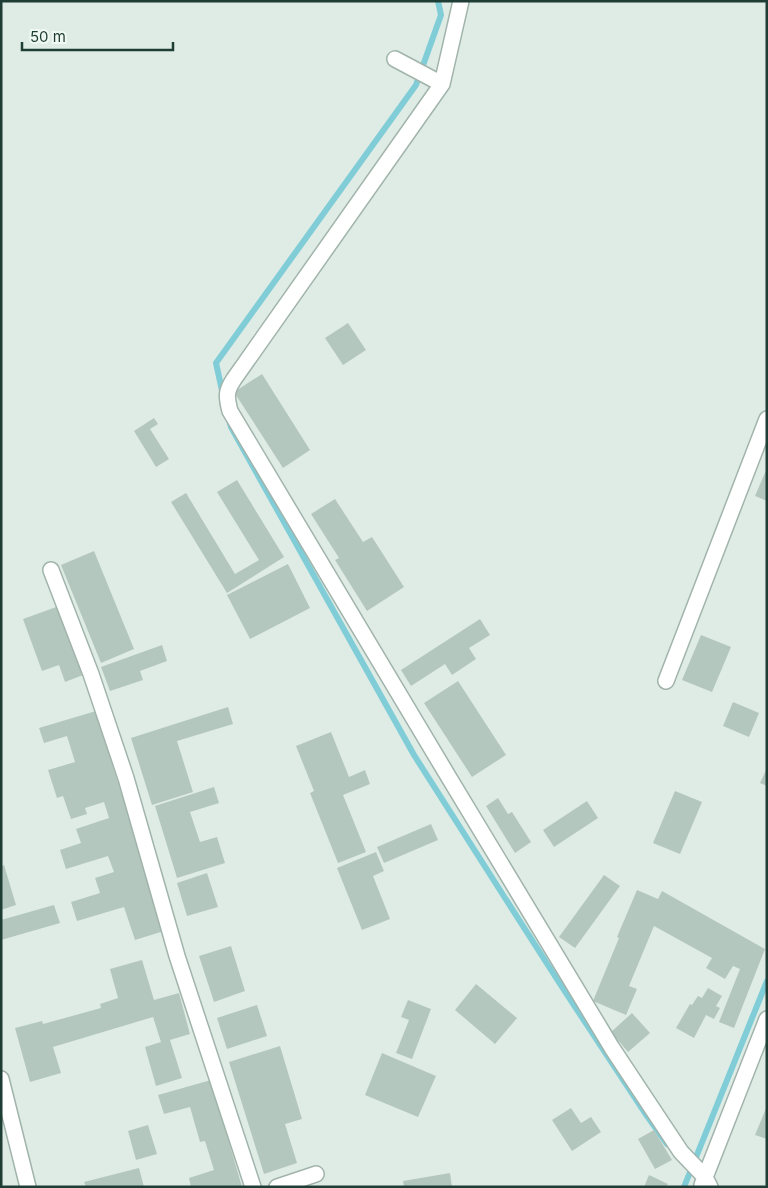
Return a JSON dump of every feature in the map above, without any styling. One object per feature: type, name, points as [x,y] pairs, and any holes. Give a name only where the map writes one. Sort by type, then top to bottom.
[{"type":"street","points":[[461,1],[442,84],[234,379],[228,389],[227,399],[230,411],[612,1048],[680,1152],[706,1183],[767,1019]]},
{"type":"street","points":[[396,59],[442,84]]},
{"type":"street","points":[[666,681],[767,419]]},
{"type":"street","points":[[51,570],[91,674],[126,778],[177,956],[253,1187]]},
{"type":"street","points":[[1,1079],[28,1187]]},
{"type":"street","points":[[277,1187],[316,1174]]},
{"type":"building","points":[[348,323],[366,350],[343,365],[325,338]]},
{"type":"building","points":[[262,374],[310,450],[283,468],[234,392]]},
{"type":"building","points":[[154,418],[158,424],[150,429],[169,459],[156,467],[134,431]]},
{"type":"building","points":[[767,468],[767,501],[755,496]]},
{"type":"building","points":[[237,480],[284,557],[227,593],[171,502],[186,493],[235,574],[259,560],[217,492]]},
{"type":"building","points":[[335,499],[363,542],[372,537],[404,587],[367,611],[335,560],[339,558],[311,514]]},
{"type":"building","points":[[94,551],[134,649],[101,663],[61,565]]},
{"type":"building","points":[[288,564],[310,608],[250,639],[227,595]]},
{"type":"building","points":[[59,606],[83,675],[65,682],[59,665],[42,671],[23,619]]},
{"type":"building","points":[[480,619],[490,635],[469,648],[476,659],[452,675],[445,664],[411,686],[401,670]]},
{"type":"building","points":[[701,635],[731,647],[712,692],[682,680]]},
{"type":"building","points":[[162,645],[167,661],[140,671],[143,680],[110,691],[101,667]]},
{"type":"building","points":[[458,681],[506,755],[472,777],[424,703]]},
{"type":"building","points":[[733,702],[759,713],[749,737],[723,726]]},
{"type":"building","points":[[228,707],[233,724],[177,741],[193,792],[152,805],[131,738]]},
{"type":"building","points":[[96,711],[164,931],[135,940],[124,907],[77,921],[71,902],[100,893],[95,878],[114,872],[108,856],[66,869],[60,850],[81,843],[76,829],[109,818],[104,802],[85,808],[87,814],[71,819],[63,796],[57,798],[48,770],[75,762],[67,736],[44,743],[39,728]]},
{"type":"building","points":[[331,732],[349,777],[365,770],[370,784],[343,795],[366,852],[338,863],[310,793],[314,791],[296,746]]},
{"type":"building","points":[[767,768],[767,786],[760,783]]},
{"type":"building","points":[[214,787],[219,803],[190,812],[200,842],[217,837],[225,863],[177,878],[155,806]]},
{"type":"building","points":[[675,791],[702,802],[680,854],[653,843]]},
{"type":"building","points":[[498,798],[508,814],[512,812],[531,842],[515,853],[486,806]]},
{"type":"building","points":[[587,801],[598,818],[554,847],[543,830]]},
{"type":"building","points":[[431,824],[438,840],[384,863],[377,847]]},
{"type":"building","points":[[376,852],[384,871],[373,876],[390,919],[362,930],[337,868]]},
{"type":"building","points":[[4,865],[16,905],[1,910],[1,866]]},
{"type":"building","points":[[207,873],[218,907],[187,916],[177,883]]},
{"type":"building","points":[[604,875],[620,886],[575,948],[559,937]]},
{"type":"building","points":[[637,890],[658,899],[662,891],[765,949],[734,1028],[719,1022],[740,969],[733,966],[725,979],[706,968],[712,958],[654,926],[629,986],[637,989],[626,1015],[593,1001]]},
{"type":"building","points":[[54,905],[60,923],[1,940],[1,920]]},
{"type":"building","points":[[231,946],[245,991],[214,1002],[199,956]]},
{"type":"building","points":[[142,960],[154,1000],[179,993],[190,1034],[170,1040],[182,1078],[156,1086],[145,1047],[161,1042],[153,1017],[53,1047],[61,1073],[30,1082],[15,1028],[42,1021],[43,1024],[101,1008],[100,1004],[118,998],[110,969]]},
{"type":"building","points":[[476,984],[517,1018],[495,1044],[455,1010]]},
{"type":"building","points":[[708,988],[722,996],[716,1006],[720,1008],[714,1019],[706,1015],[694,1038],[676,1028],[690,1004],[692,1005],[698,996],[702,998]]},
{"type":"building","points":[[408,1000],[431,1009],[412,1059],[396,1053],[409,1020],[401,1017]]},
{"type":"building","points":[[257,1005],[267,1036],[227,1049],[217,1018]]},
{"type":"building","points":[[632,1013],[650,1033],[628,1052],[611,1032]]},
{"type":"building","points":[[280,1046],[302,1119],[285,1124],[297,1163],[264,1174],[229,1062]]},
{"type":"building","points":[[382,1053],[436,1076],[418,1117],[365,1095]]},
{"type":"building","points":[[211,1080],[242,1187],[191,1187],[189,1178],[214,1170],[205,1141],[200,1142],[190,1107],[164,1114],[158,1095]]},
{"type":"building","points":[[767,1106],[767,1139],[755,1135]]},
{"type":"building","points":[[571,1108],[581,1123],[591,1117],[601,1132],[572,1151],[552,1120]]},
{"type":"building","points":[[148,1125],[157,1154],[136,1160],[128,1131]]},
{"type":"building","points":[[654,1130],[672,1160],[655,1169],[638,1139]]},
{"type":"building","points":[[139,1168],[144,1187],[86,1187],[84,1182]]},
{"type":"building","points":[[450,1173],[452,1187],[404,1187],[403,1181]]},
{"type":"building","points":[[649,1175],[668,1184],[666,1187],[644,1187]]},
{"type":"waterway","points":[[223,395],[216,363],[416,85],[441,15],[438,1]]},
{"type":"waterway","points":[[229,419],[231,427],[414,755],[562,987],[667,1144]]},
{"type":"waterway","points":[[684,1187],[767,981]]}]
